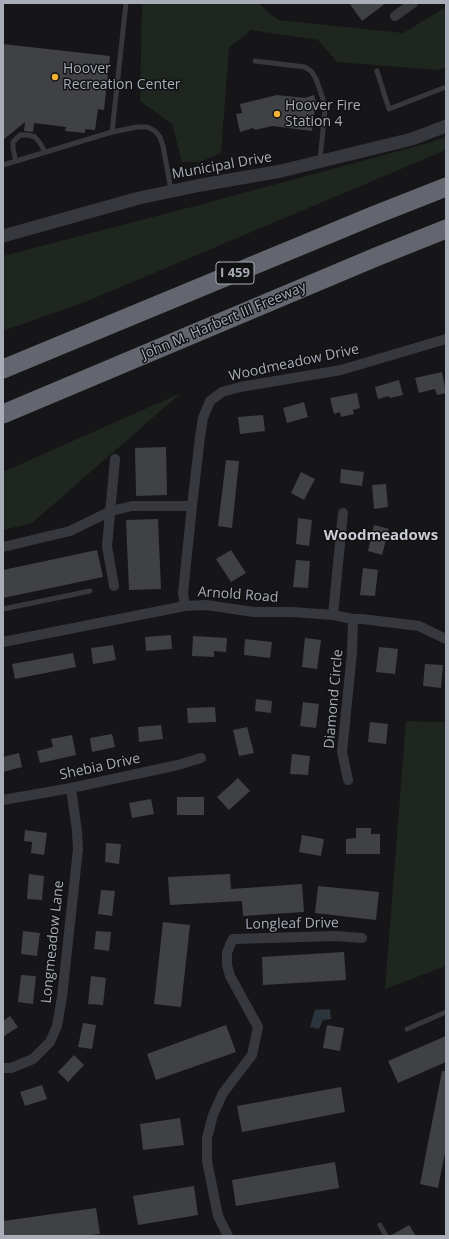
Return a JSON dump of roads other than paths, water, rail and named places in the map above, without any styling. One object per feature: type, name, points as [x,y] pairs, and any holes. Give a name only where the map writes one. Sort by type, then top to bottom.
[{"type":"highway","name":"I 459","points":[[3,369],[446,187]]},
{"type":"highway","name":"John M. Harbert III Freeway","points":[[3,414],[368,260],[446,229]]},
{"type":"highway","points":[[3,364],[25,359]]},
{"type":"highway","points":[[3,418],[41,398]]},
{"type":"street","points":[[395,16],[412,3]]},
{"type":"street","name":"Municipal Drive","points":[[3,236],[138,198],[281,171],[412,139],[446,126]]},
{"type":"street","name":"Woodmeadow Drive","points":[[185,606],[183,593],[192,506],[203,418],[210,401],[222,392],[341,370],[446,339]]},
{"type":"street","points":[[114,586],[107,546],[116,459]]},
{"type":"street","points":[[3,547],[70,531],[111,511],[132,506],[192,506]]},
{"type":"street","points":[[333,615],[344,513]]},
{"type":"street","name":"Arnold Road","points":[[3,642],[185,606],[206,605],[254,612],[292,612],[333,615],[353,619],[419,626],[446,638]]},
{"type":"street","name":"Diamond Circle","points":[[348,780],[342,752],[352,653],[353,619]]},
{"type":"street","name":"Shebia Drive","points":[[3,800],[71,788],[178,765],[202,758]]},
{"type":"street","name":"Longmeadow Lane","points":[[3,1068],[11,1068],[32,1059],[50,1042],[57,1026],[62,997],[78,849],[71,788]]},
{"type":"street","name":"Longleaf Drive","points":[[228,1236],[218,1216],[207,1161],[207,1138],[213,1115],[223,1093],[252,1055],[258,1027],[230,976],[227,965],[227,953],[230,944],[233,939],[335,936],[362,938]]},
{"type":"lane","points":[[112,132],[126,3]]},
{"type":"lane","points":[[255,61],[305,67],[312,72],[323,99],[325,110],[320,161]]},
{"type":"lane","points":[[377,71],[389,109],[446,87]]},
{"type":"lane","points":[[3,165],[112,132],[137,127],[147,127],[155,131],[160,137],[171,191]]},
{"type":"lane","points":[[16,161],[13,149],[14,142],[20,135],[35,137],[45,152]]},
{"type":"lane","points":[[3,609],[90,591]]},
{"type":"lane","points":[[407,1029],[446,1012]]},
{"type":"lane","points":[[380,1225],[386,1236]]},
{"type":"place","name":"Hoover Recreation Center","points":[[55,77]]},
{"type":"place","name":"Hoover Fire Station 4","points":[[277,114]]},
{"type":"district","name":"Woodmeadows","points":[[381,536]]}]
